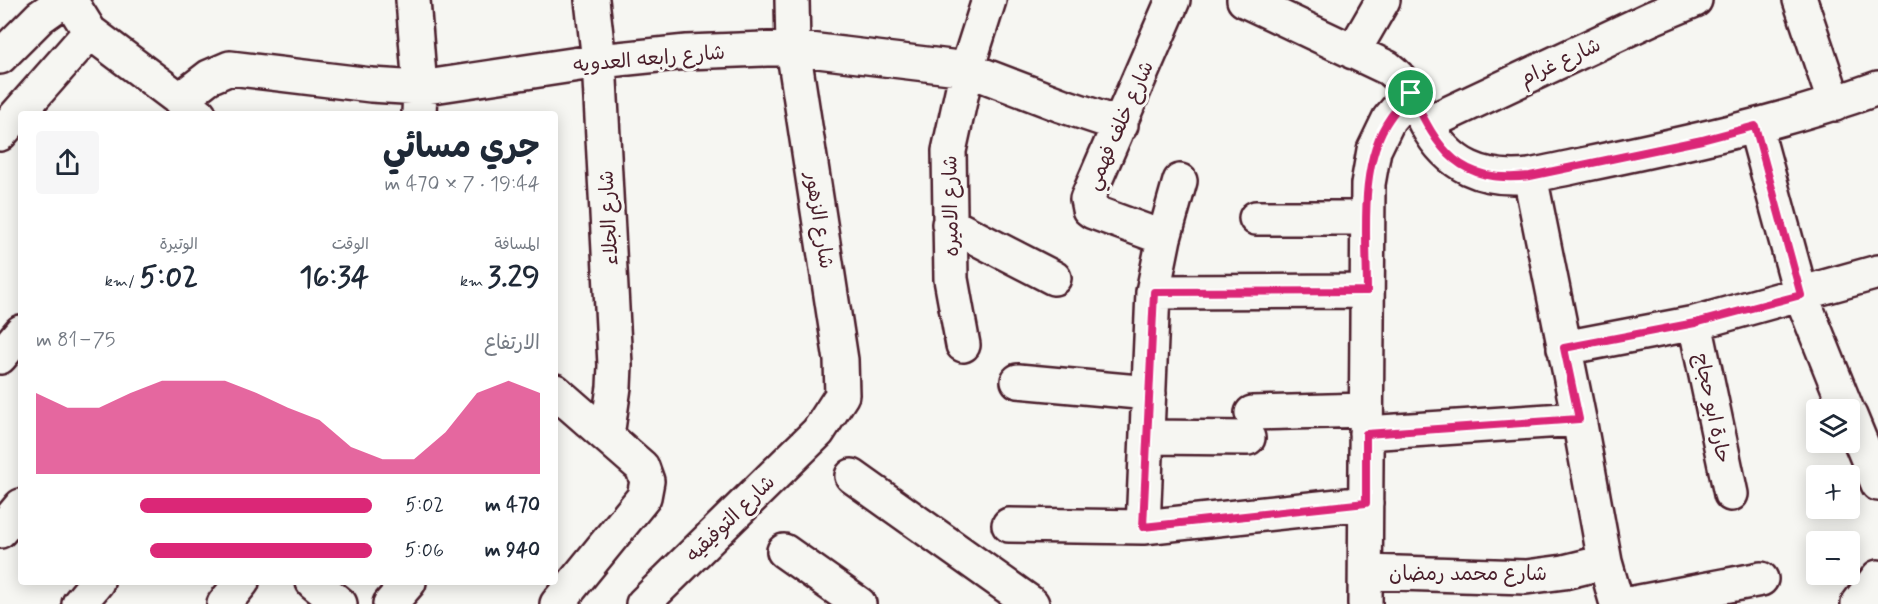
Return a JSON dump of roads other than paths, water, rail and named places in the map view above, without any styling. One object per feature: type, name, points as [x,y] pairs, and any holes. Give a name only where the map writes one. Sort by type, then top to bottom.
[{"type":"street","name":"شارع رابعه العدويه","points":[[70,0],[90,32],[189,107],[209,77],[230,68],[371,85],[420,101],[599,61],[687,52],[793,48],[967,69],[1120,125]]},
{"type":"street","points":[[412,0],[420,101]]},
{"type":"street","name":"شارع الجلاء","points":[[592,0],[599,61],[615,365],[615,387],[607,436]]},
{"type":"street","name":"شارع الزهور","points":[[792,0],[793,48],[841,360],[842,395],[818,432]]},
{"type":"street","name":"شارع الاميره","points":[[963,345],[951,279],[948,151],[967,69],[989,0]]},
{"type":"street","name":"شارع خلف فهمي","points":[[1164,238],[1093,212],[1087,204],[1087,199],[1173,0]]},
{"type":"street","points":[[1244,0],[1388,68],[1401,78],[1411,93],[1436,142],[1468,169],[1488,176],[1509,178],[1530,176],[1702,140],[1835,104],[1878,88]]},
{"type":"street","points":[[1353,52],[1383,0]]},
{"type":"street","name":"شارع غرام","points":[[1426,124],[1648,9],[1695,0]]},
{"type":"street","points":[[1800,0],[1835,104]]},
{"type":"street","points":[[0,57],[45,6]]},
{"type":"street","points":[[20,111],[90,32]]},
{"type":"street","points":[[1365,604],[1368,184],[1374,150],[1389,119],[1411,93]]},
{"type":"street","points":[[0,134],[18,114]]},
{"type":"street","points":[[1755,126],[1801,295],[1843,399]]},
{"type":"street","points":[[1530,176],[1605,562],[1617,604]]},
{"type":"street","points":[[1143,527],[1154,292],[1164,238],[1180,181]]},
{"type":"street","points":[[1256,218],[1367,218]]},
{"type":"street","points":[[949,224],[1054,278]]},
{"type":"street","points":[[1564,348],[1695,323],[1878,272]]},
{"type":"street","points":[[1154,292],[1367,291]]},
{"type":"street","name":"حارة ابو حجاج","points":[[1695,323],[1731,494]]},
{"type":"street","points":[[1018,381],[1149,393]]},
{"type":"street","points":[[558,399],[607,436],[642,467],[647,481],[644,497],[560,591]]},
{"type":"street","points":[[1147,437],[1250,426],[1579,419]]},
{"type":"street","name":"شارع التوفيقيه","points":[[643,604],[818,432]]},
{"type":"street","points":[[1860,440],[1878,484]]},
{"type":"street","points":[[852,476],[1025,602]]},
{"type":"street","points":[[1009,525],[1143,527],[1366,503]]},
{"type":"street","points":[[0,531],[18,510]]},
{"type":"street","points":[[784,551],[852,602]]},
{"type":"street","name":"شارع محمد رمضان","points":[[1366,572],[1526,577],[1564,572],[1605,562]]},
{"type":"street","points":[[1858,604],[1878,577]]},
{"type":"street","points":[[1629,604],[1761,579]]},
{"type":"street","points":[[79,604],[95,585]]},
{"type":"street","points":[[224,604],[240,585]]},
{"type":"street","points":[[318,585],[340,604]]},
{"type":"street","points":[[390,604],[406,585]]}]
